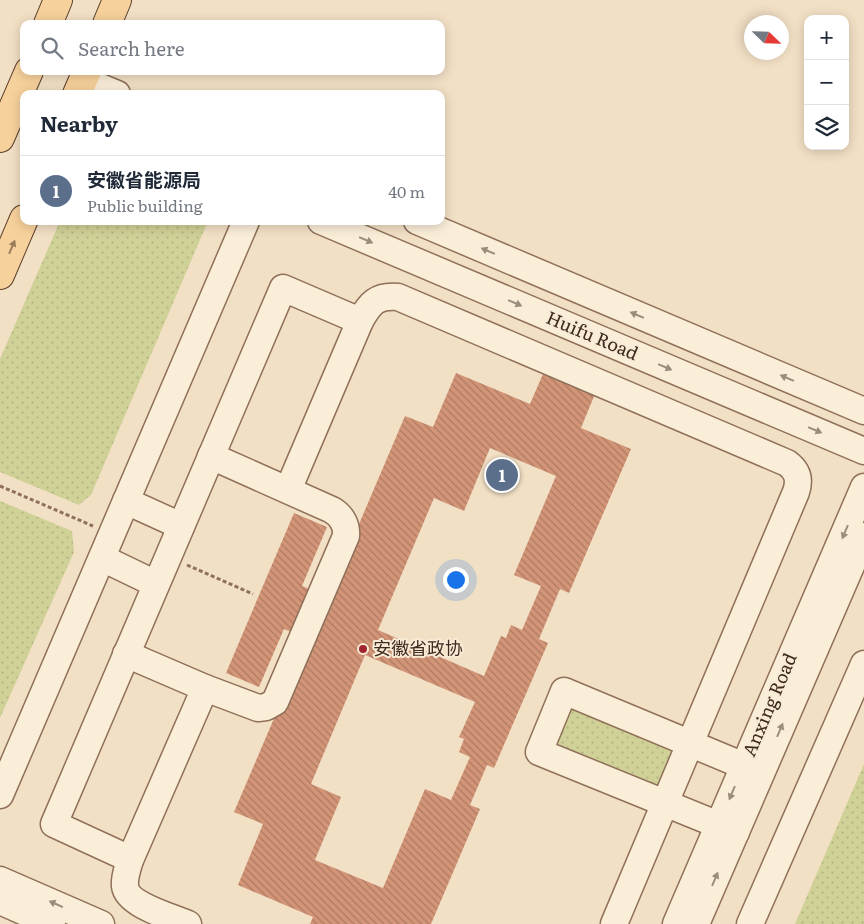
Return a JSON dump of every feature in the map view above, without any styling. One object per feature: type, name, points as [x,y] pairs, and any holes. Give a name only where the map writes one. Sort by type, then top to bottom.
[{"type":"main road","points":[[50,20],[58,0]]},
{"type":"main road","points":[[109,20],[117,0]]},
{"type":"main road","points":[[21,90],[27,75]]},
{"type":"main road","points":[[0,138],[20,92]]},
{"type":"main road","points":[[0,275],[21,225]]},
{"type":"street","points":[[82,82],[105,90]]},
{"type":"street","points":[[0,795],[244,225]]},
{"type":"street","name":"Huifu Road","points":[[330,225],[864,451]]},
{"type":"street","points":[[426,225],[864,411]]},
{"type":"street","points":[[130,860],[54,824],[126,654],[283,288],[360,321]]},
{"type":"street","points":[[288,490],[360,321],[367,309],[380,298],[398,297],[792,467],[799,478],[796,492],[614,924]]},
{"type":"street","points":[[126,654],[252,706],[266,707],[275,702],[346,536],[346,529],[343,520],[337,512],[211,456]]},
{"type":"street","name":"Anxing Road","points":[[676,924],[727,828],[752,770],[864,487]]},
{"type":"street","points":[[126,502],[181,526]]},
{"type":"street","name":"Anxing Road","points":[[752,770],[864,536]]},
{"type":"street","points":[[102,558],[156,584]]},
{"type":"street","points":[[750,924],[864,664]]},
{"type":"street","points":[[188,924],[131,899],[124,885],[130,860],[205,688]]},
{"type":"street","points":[[727,828],[539,752],[564,690],[752,770]]},
{"type":"street","name":"Anxing Road","points":[[696,924],[727,828]]},
{"type":"street","points":[[0,880],[101,924]]},
{"type":"street","points":[[0,901],[52,924]]},
{"type":"path","points":[[0,486],[112,535]]},
{"type":"path","points":[[168,557],[253,594]]},
{"type":"green space","points":[[58,225],[206,225],[91,495],[79,505],[0,472],[0,359]]},
{"type":"green space","points":[[0,501],[72,531],[74,552],[0,718]]},
{"type":"green space","points":[[576,706],[672,748],[675,758],[657,788],[560,748],[557,740],[569,711]]},
{"type":"green space","points":[[864,764],[864,924],[795,924]]},
{"type":"building","name":"安徽省政协","points":[[546,367],[597,389],[581,428],[631,449],[569,593],[560,589],[539,639],[548,643],[494,768],[487,765],[470,805],[480,809],[431,924],[310,924],[313,917],[238,885],[263,824],[234,812],[308,639],[284,629],[259,687],[226,673],[294,513],[327,527],[302,586],[328,597],[405,416],[433,427],[456,373],[530,404]],"holes":[[[490,448],[556,476],[514,575],[541,586],[522,630],[511,625],[506,638],[501,636],[484,676],[378,630],[434,498],[464,511]],[[365,655],[475,702],[459,737],[464,739],[459,752],[470,757],[451,800],[425,789],[383,888],[315,860],[341,797],[311,784]]]},
{"type":"place","name":"安徽省能源局","points":[[502,475]]},
{"type":"place","name":"安徽省政协","points":[[363,649]]}]
